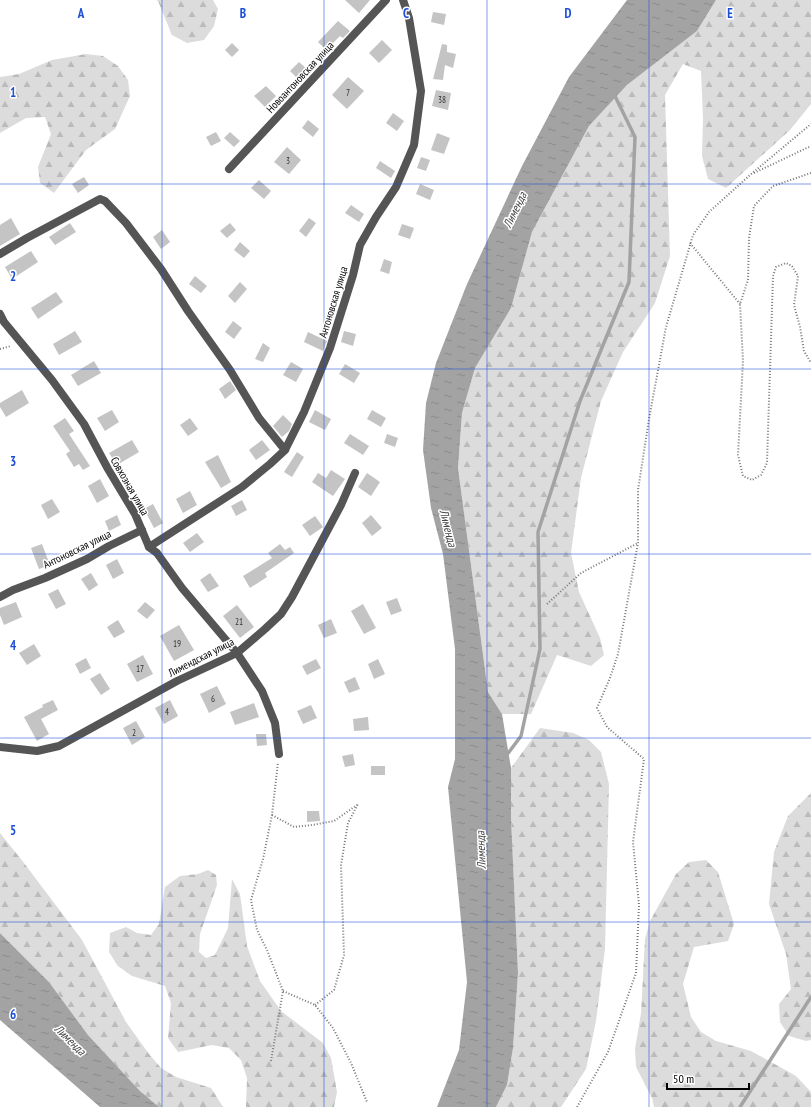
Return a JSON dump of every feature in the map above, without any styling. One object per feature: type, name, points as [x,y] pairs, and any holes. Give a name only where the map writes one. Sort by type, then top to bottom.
[{"type":"street","name":"Новоантоновская улица","points":[[229,169],[386,0]]},
{"type":"street","name":"Антоновская улица","points":[[149,547],[242,487],[270,464],[285,450],[304,412],[330,348],[353,275],[360,245],[396,187],[414,146],[421,91],[409,18],[403,0]]},
{"type":"street","points":[[0,254],[100,199],[105,201],[126,223],[161,268],[188,311],[230,370],[259,418],[285,450]]},
{"type":"street","name":"Совхозная улица","points":[[0,314],[4,322],[52,380],[84,424],[108,469],[135,514],[149,547],[157,554],[182,588],[237,653],[262,691],[275,722],[279,754]]},
{"type":"street","name":"Лимендская улица","points":[[0,747],[44,751],[59,746],[187,676],[237,653],[281,614],[292,597],[341,505],[355,473]]},
{"type":"street","name":"Антоновская улица","points":[[0,597],[13,590],[87,559],[142,530]]},
{"type":"path","points":[[577,1107],[608,1052],[636,973],[639,905],[633,842],[644,759],[607,727],[597,708],[618,654],[638,543],[638,490],[666,327],[690,243],[693,235],[709,212],[750,175],[811,124]]},
{"type":"path","points":[[750,175],[811,146]]},
{"type":"path","points":[[811,173],[773,186],[754,206],[749,238],[748,280],[740,304],[742,361],[738,455],[743,476],[752,480],[761,475],[767,463],[773,276],[776,267],[786,263],[792,266],[798,276],[794,305],[804,351],[811,363]]},
{"type":"path","points":[[690,243],[740,304]]},
{"type":"path","points":[[547,604],[581,573],[638,543]]},
{"type":"path","points":[[271,1061],[282,990],[267,950],[257,930],[252,900],[263,859],[272,815],[279,754]]},
{"type":"path","points":[[272,815],[294,827],[312,825],[334,821],[358,804],[348,823],[341,865],[344,955],[334,990],[315,1005]]},
{"type":"path","points":[[282,990],[315,1005],[332,1028],[344,1049],[367,1102]]},
{"type":"green space","points":[[156,0],[213,0],[218,9],[214,26],[204,40],[187,43],[172,35],[158,1]]},
{"type":"green space","points":[[716,0],[811,0],[811,104],[790,130],[726,188],[708,179],[702,156],[703,118],[701,71],[683,64],[665,95],[670,256],[655,303],[623,352],[601,401],[581,478],[571,553],[579,592],[600,638],[604,655],[591,666],[557,655],[531,714],[502,714],[488,692],[458,468],[462,413],[475,368],[511,308],[532,232],[589,126],[627,85],[697,31]]},
{"type":"green space","points":[[86,54],[103,56],[118,66],[128,80],[130,96],[115,129],[86,150],[54,193],[40,183],[38,167],[51,134],[45,117],[26,118],[0,133],[0,77],[19,74],[52,60]]},
{"type":"green space","points":[[540,728],[573,733],[589,740],[601,752],[609,784],[605,949],[596,1021],[586,1069],[561,1107],[496,1107],[507,1085],[513,1048],[518,973],[511,818],[511,768]]},
{"type":"green space","points":[[811,793],[811,1040],[806,1041],[789,1036],[780,1022],[779,1004],[791,989],[786,954],[769,904],[774,852],[788,816]]},
{"type":"green space","points":[[0,833],[82,940],[126,1022],[149,1054],[161,1068],[176,1077],[211,1088],[223,1107],[159,1107],[140,1091],[88,1035],[49,982],[0,933]]},
{"type":"green space","points":[[706,860],[718,872],[734,924],[728,941],[694,947],[683,984],[691,1017],[701,1032],[716,1041],[751,1051],[796,1076],[811,1092],[811,1107],[654,1107],[652,1098],[636,1067],[635,1049],[641,1013],[645,939],[650,921],[676,874],[689,862]]},
{"type":"green space","points":[[208,870],[216,875],[217,885],[200,934],[199,952],[206,958],[215,955],[228,928],[232,879],[240,894],[247,946],[260,981],[281,1011],[323,1043],[331,1058],[337,1092],[334,1107],[246,1107],[247,1078],[241,1060],[229,1048],[212,1045],[178,1052],[168,1038],[171,1003],[165,986],[132,976],[118,966],[109,952],[110,933],[126,927],[137,933],[151,935],[159,924],[165,887],[180,876],[198,874]]},
{"type":"water","name":"Лименда","points":[[627,0],[716,0],[697,31],[627,85],[589,126],[532,232],[511,308],[475,368],[462,413],[458,468],[488,692],[502,714],[511,768],[511,818],[518,973],[513,1048],[507,1085],[496,1107],[437,1107],[459,1050],[467,982],[448,787],[455,759],[455,649],[443,554],[431,508],[423,450],[426,403],[436,363],[467,284],[522,166],[569,77]]},
{"type":"water","name":"Лименда","points":[[0,933],[49,982],[88,1035],[140,1091],[159,1107],[100,1107],[0,1020]]},
{"type":"building","points":[[345,0],[370,0],[359,13]]},
{"type":"building","points":[[433,12],[446,14],[444,25],[431,22]]},
{"type":"building","points":[[338,21],[350,31],[343,38],[340,36],[326,50],[318,42]]},
{"type":"building","points":[[382,40],[392,50],[379,63],[369,53]]},
{"type":"building","points":[[232,43],[239,50],[232,57],[225,50]]},
{"type":"building","points":[[442,44],[447,45],[447,52],[456,54],[453,68],[445,65],[443,80],[433,79]]},
{"type":"building","points":[[299,62],[307,69],[298,79],[290,71]]},
{"type":"building","points":[[348,77],[364,91],[347,109],[332,95]]},
{"type":"building","points":[[266,86],[276,96],[265,107],[254,96]]},
{"type":"building","points":[[436,90],[451,93],[448,110],[432,106]]},
{"type":"building","points":[[393,113],[404,121],[397,131],[386,123]]},
{"type":"building","points":[[308,120],[319,129],[313,137],[302,128]]},
{"type":"building","points":[[216,132],[221,141],[211,146],[206,137]]},
{"type":"building","points":[[230,132],[240,141],[234,147],[224,138]]},
{"type":"building","points":[[437,133],[450,138],[444,154],[431,150]]},
{"type":"building","points":[[287,147],[301,160],[289,174],[274,162]]},
{"type":"building","points":[[421,157],[430,160],[426,171],[417,168]]},
{"type":"building","points":[[380,161],[395,171],[391,178],[376,168]]},
{"type":"building","points":[[84,177],[89,185],[78,193],[72,184]]},
{"type":"building","points":[[259,180],[271,191],[264,199],[251,188]]},
{"type":"building","points":[[420,184],[434,190],[430,200],[416,194]]},
{"type":"building","points":[[351,205],[364,214],[359,222],[345,213]]},
{"type":"building","points":[[11,218],[20,234],[0,246],[0,225]]},
{"type":"building","points":[[309,218],[316,223],[306,237],[299,231]]},
{"type":"building","points":[[70,223],[76,232],[55,245],[49,237]]},
{"type":"building","points":[[230,223],[236,230],[227,238],[220,231]]},
{"type":"building","points":[[402,224],[414,228],[410,239],[398,235]]},
{"type":"building","points":[[162,230],[170,242],[161,249],[153,237]]},
{"type":"building","points":[[240,242],[250,251],[244,258],[234,250]]},
{"type":"building","points":[[31,251],[38,262],[12,279],[5,267]]},
{"type":"building","points":[[384,259],[392,262],[389,274],[380,271]]},
{"type":"building","points":[[195,276],[207,286],[201,293],[189,284]]},
{"type":"building","points":[[240,282],[247,289],[235,303],[228,296]]},
{"type":"building","points":[[56,292],[63,302],[38,319],[31,308]]},
{"type":"building","points":[[233,321],[242,328],[234,339],[225,332]]},
{"type":"building","points":[[75,331],[82,342],[59,355],[53,344]]},
{"type":"building","points":[[344,331],[356,334],[353,346],[341,342]]},
{"type":"building","points":[[308,332],[327,341],[323,351],[304,342]]},
{"type":"building","points":[[263,343],[270,348],[263,362],[255,359]]},
{"type":"building","points":[[94,361],[101,373],[78,386],[71,375]]},
{"type":"building","points":[[291,362],[303,369],[296,382],[283,375]]},
{"type":"building","points":[[345,364],[360,373],[354,383],[339,374]]},
{"type":"building","points":[[230,381],[236,390],[225,399],[219,389]]},
{"type":"building","points":[[22,390],[29,403],[6,417],[0,407],[0,403]]},
{"type":"building","points":[[112,410],[119,422],[105,431],[97,418]]},
{"type":"building","points":[[315,410],[331,419],[325,430],[309,422]]},
{"type":"building","points":[[372,410],[386,418],[381,427],[367,419]]},
{"type":"building","points":[[283,415],[292,424],[289,431],[282,437],[273,426]]},
{"type":"building","points":[[65,418],[74,431],[69,434],[90,466],[83,470],[79,464],[74,467],[66,454],[70,451],[53,426]]},
{"type":"building","points":[[190,418],[198,429],[188,436],[180,425]]},
{"type":"building","points":[[350,434],[369,446],[363,455],[344,443]]},
{"type":"building","points":[[387,434],[398,438],[395,447],[384,443]]},
{"type":"building","points":[[132,440],[139,452],[117,465],[109,453]]},
{"type":"building","points":[[262,440],[270,450],[256,460],[249,450]]},
{"type":"building","points":[[297,452],[304,457],[292,477],[284,472]]},
{"type":"building","points":[[218,455],[231,482],[221,488],[205,462]]},
{"type":"building","points":[[331,470],[345,479],[333,496],[312,482],[318,473],[326,478]]},
{"type":"building","points":[[367,473],[380,482],[371,496],[358,487]]},
{"type":"building","points":[[100,479],[109,496],[97,503],[88,486]]},
{"type":"building","points":[[190,491],[197,505],[183,513],[176,499]]},
{"type":"building","points":[[52,499],[60,512],[48,519],[41,505]]},
{"type":"building","points":[[242,500],[247,510],[236,516],[231,506]]},
{"type":"building","points":[[153,504],[163,523],[154,528],[144,509]]},
{"type":"building","points":[[117,515],[121,525],[109,531],[105,521]]},
{"type":"building","points":[[371,515],[382,528],[372,536],[362,523]]},
{"type":"building","points":[[315,516],[323,527],[310,536],[302,525]]},
{"type":"building","points":[[197,533],[204,542],[190,552],[183,543]]},
{"type":"building","points":[[42,544],[50,565],[39,569],[31,548]]},
{"type":"building","points":[[280,544],[285,550],[290,547],[294,553],[265,573],[267,577],[250,588],[243,576],[272,558],[268,553]]},
{"type":"building","points":[[117,559],[124,573],[113,579],[106,565]]},
{"type":"building","points":[[91,573],[98,585],[89,591],[81,579]]},
{"type":"building","points":[[210,573],[219,586],[208,592],[200,580]]},
{"type":"building","points":[[58,589],[66,604],[56,609],[48,594]]},
{"type":"building","points":[[397,598],[402,611],[391,615],[386,602]]},
{"type":"building","points":[[16,602],[22,617],[4,625],[0,615],[0,608]]},
{"type":"building","points":[[145,602],[155,610],[147,619],[137,611]]},
{"type":"building","points":[[363,604],[376,628],[364,634],[351,611]]},
{"type":"building","points":[[237,605],[254,627],[240,638],[223,616]]},
{"type":"building","points":[[331,619],[337,633],[324,638],[318,625]]},
{"type":"building","points":[[118,620],[125,632],[114,638],[107,627]]},
{"type":"building","points":[[179,625],[194,650],[174,661],[160,636]]},
{"type":"building","points":[[34,644],[41,656],[27,665],[19,653]]},
{"type":"building","points":[[143,655],[153,674],[137,682],[127,664]]},
{"type":"building","points":[[86,658],[91,668],[80,674],[75,664]]},
{"type":"building","points":[[316,659],[321,668],[307,675],[302,666]]},
{"type":"building","points":[[378,659],[385,674],[374,679],[368,664]]},
{"type":"building","points":[[100,673],[110,689],[101,695],[90,679]]},
{"type":"building","points":[[355,677],[360,689],[349,693],[344,682]]},
{"type":"building","points":[[217,686],[226,704],[209,713],[200,694]]},
{"type":"building","points":[[53,700],[58,710],[41,719],[49,734],[37,741],[24,717],[43,707],[42,705]]},
{"type":"building","points":[[170,700],[178,716],[164,724],[155,708]]},
{"type":"building","points":[[254,703],[259,717],[235,725],[230,712]]},
{"type":"building","points":[[311,705],[317,718],[303,724],[297,711]]},
{"type":"building","points":[[368,717],[369,730],[354,731],[353,719]]},
{"type":"building","points":[[136,721],[145,737],[132,745],[123,728]]},
{"type":"building","points":[[256,734],[266,734],[267,745],[257,746]]},
{"type":"building","points":[[353,754],[355,765],[345,767],[342,756]]},
{"type":"building","points":[[371,766],[385,766],[385,775],[371,775]]},
{"type":"building","points":[[307,811],[319,811],[320,821],[307,822]]},
{"type":"waterway","points":[[506,756],[521,736],[540,649],[538,532],[580,401],[629,282],[635,137],[614,94]]},
{"type":"waterway","points":[[740,1107],[811,997]]}]
